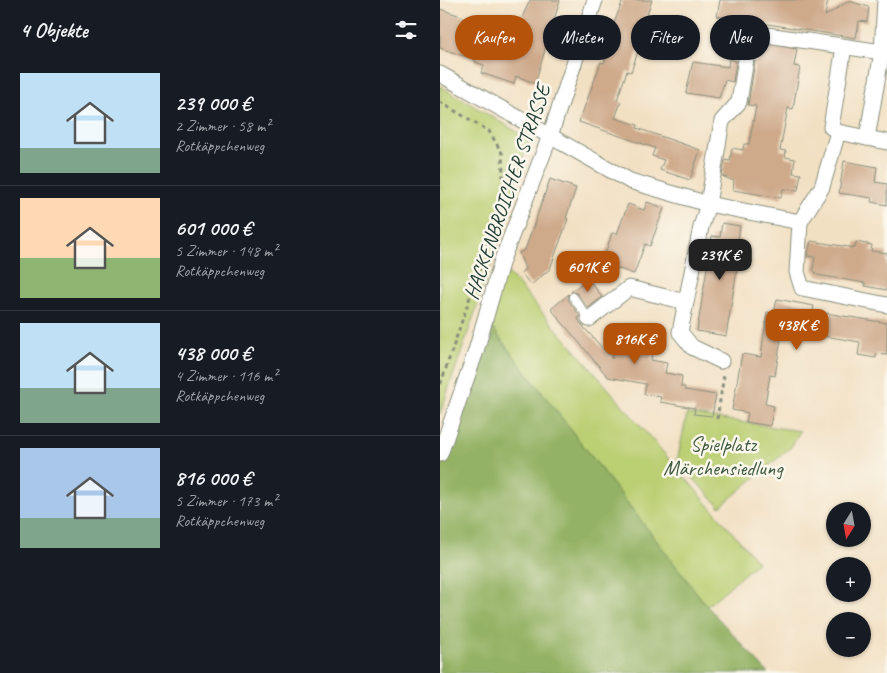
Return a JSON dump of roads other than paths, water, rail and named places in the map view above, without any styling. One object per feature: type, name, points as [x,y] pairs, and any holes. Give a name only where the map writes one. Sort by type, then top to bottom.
[{"type":"street","name":"HACKENBROICHER STRASSE","points":[[440,454],[476,351],[502,260],[550,136],[595,0]]},
{"type":"street","points":[[867,138],[885,32],[886,0]]},
{"type":"street","points":[[721,361],[692,347],[680,332],[708,204],[722,121],[740,102],[748,48],[760,34],[844,48],[882,52]]},
{"type":"street","points":[[844,48],[831,127],[838,132],[887,142]]},
{"type":"street","points":[[440,74],[630,181],[708,204],[800,222]]},
{"type":"street","points":[[838,132],[822,188],[800,222],[797,272],[802,288],[887,305]]},
{"type":"street","points":[[589,319],[629,288],[686,302]]},
{"type":"lane","points":[[573,297],[589,319]]},
{"type":"park label","name":"Spielplatz Märchensiedlung","points":[[723,456]]}]
